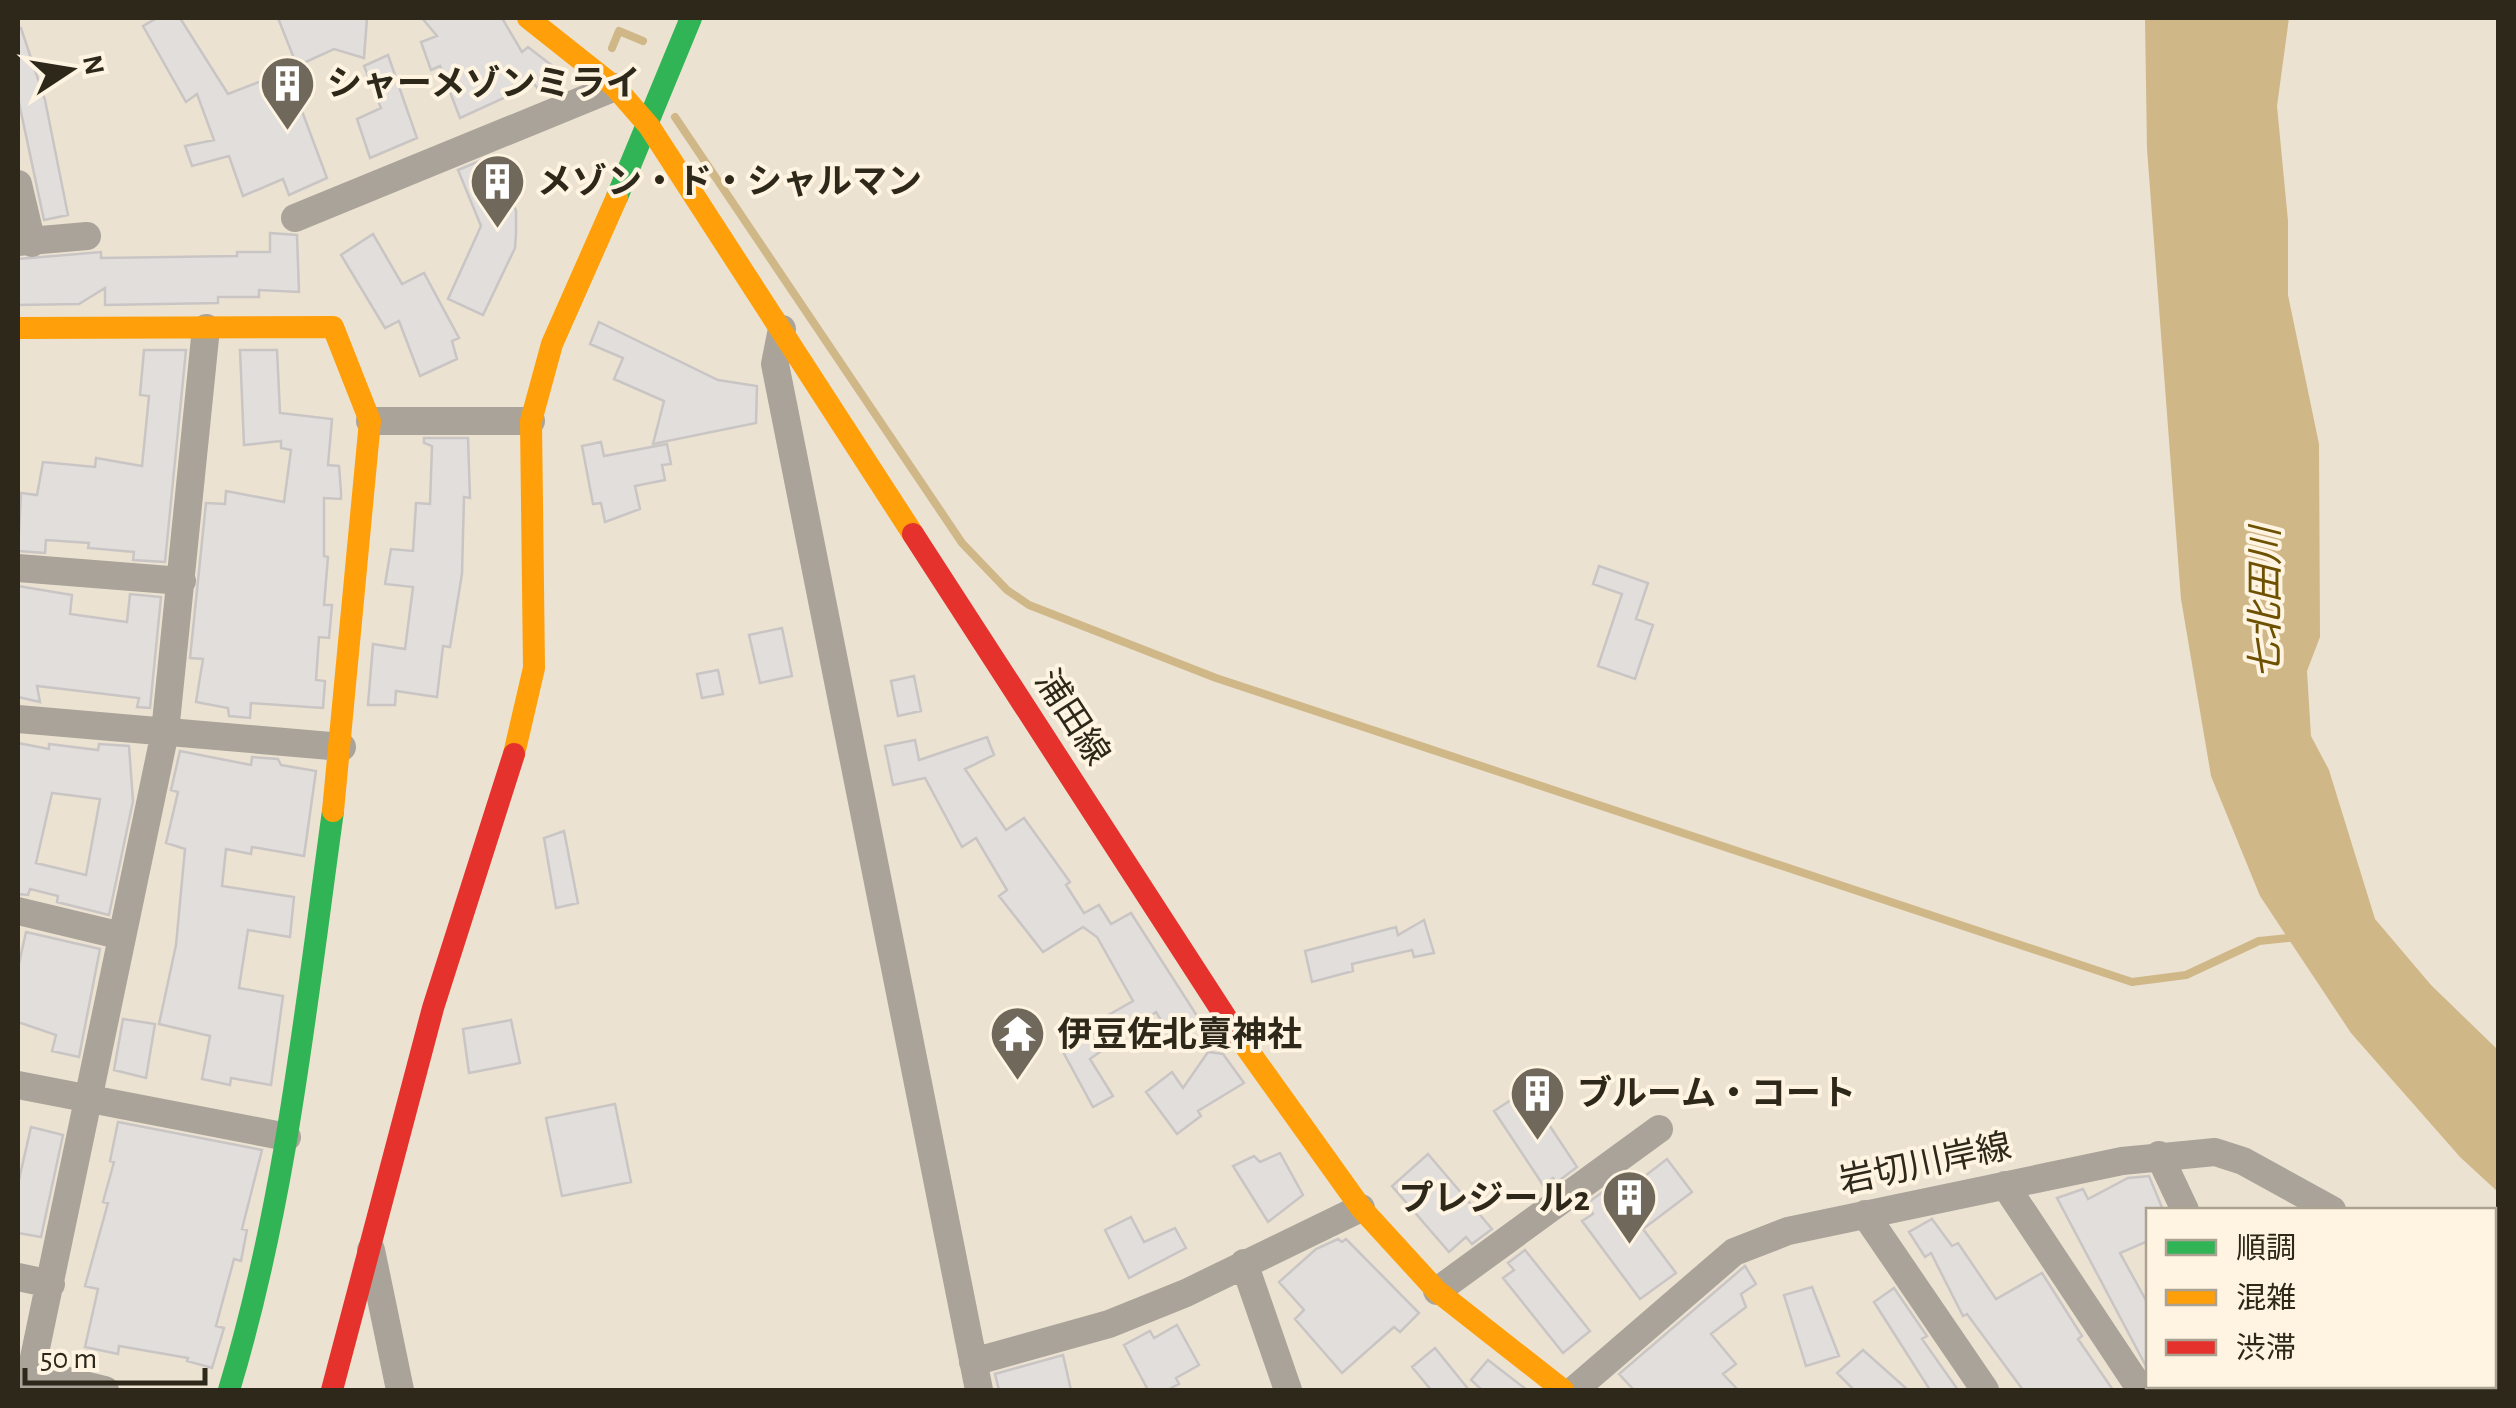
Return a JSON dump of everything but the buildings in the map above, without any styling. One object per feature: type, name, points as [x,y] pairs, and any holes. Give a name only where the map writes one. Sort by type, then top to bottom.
[{"type":"street","name":"浦田線","points":[[528,18],[614,87],[649,126],[1232,1029],[1361,1208],[1437,1291],[1563,1390]]},
{"type":"street","points":[[332,1390],[433,1008],[526,718],[534,668],[530,421],[552,342],[649,126],[692,18]]},
{"type":"street","points":[[295,218],[614,87]]},
{"type":"street","points":[[18,184],[25,242],[87,236]]},
{"type":"street","points":[[18,328],[333,327],[370,421],[342,747],[287,1137],[256,1298],[229,1390]]},
{"type":"street","points":[[104,1390],[24,1377],[51,1284],[165,732],[206,328]]},
{"type":"street","points":[[782,329],[774,364],[979,1390]]},
{"type":"street","points":[[370,421],[530,421]]},
{"type":"street","points":[[18,568],[182,580]]},
{"type":"street","points":[[18,720],[342,747]]},
{"type":"street","points":[[18,911],[122,936]]},
{"type":"street","points":[[18,1085],[287,1137]]},
{"type":"street","points":[[1437,1291],[1658,1129]]},
{"type":"street","name":"岩切川岸線","points":[[1574,1390],[1734,1252],[1788,1230],[2159,1155],[2215,1152],[2243,1161],[2328,1208]]},
{"type":"street","points":[[2159,1155],[2184,1208]]},
{"type":"street","points":[[2005,1185],[2141,1390]]},
{"type":"street","points":[[973,1362],[1109,1324],[1361,1208]]},
{"type":"street","points":[[1865,1214],[1985,1390]]},
{"type":"street","points":[[369,1239],[400,1390]]},
{"type":"street","points":[[1244,1262],[1288,1390]]},
{"type":"street","points":[[18,1278],[51,1284]]},
{"type":"water","name":"七北田川","points":[[2145,18],[2289,18],[2277,106],[2288,221],[2288,295],[2319,444],[2320,637],[2307,671],[2311,736],[2329,770],[2375,919],[2431,985],[2498,1050],[2498,1192],[2460,1157],[2351,1033],[2260,896],[2211,776],[2181,599],[2147,149]]},
{"type":"waterway","points":[[612,48],[619,31],[643,41]]},
{"type":"waterway","points":[[675,117],[962,543],[1007,590],[1029,605],[1216,678],[2132,982],[2186,975],[2259,941],[2298,937]]},
{"type":"traffic: fast","points":[[617,197],[691,18]]},
{"type":"traffic: fast","points":[[229,1390],[266,1248],[280,1175],[333,811]]},
{"type":"traffic: slow","points":[[528,18],[615,87],[649,126],[913,534]]},
{"type":"traffic: slow","points":[[514,754],[534,668],[531,421],[552,344],[617,197]]},
{"type":"traffic: slow","points":[[18,328],[333,327],[370,421],[333,811]]},
{"type":"traffic: slow","points":[[1238,1036],[1361,1208],[1437,1291],[1563,1390]]},
{"type":"traffic: jam","points":[[913,534],[1238,1036]]},
{"type":"traffic: jam","points":[[332,1390],[433,1008],[514,754]]},
{"type":"place","name":"シャーメゾンミライ","points":[[288,132]]},
{"type":"place","name":"メゾン・ド・シャルマン","points":[[498,230]]},
{"type":"place","name":"伊豆佐北賣神社","points":[[1018,1083]]},
{"type":"place","name":"ブルーム・コート","points":[[1538,1142]]},
{"type":"place","name":"プレジール2","points":[[1629,1247]]}]
